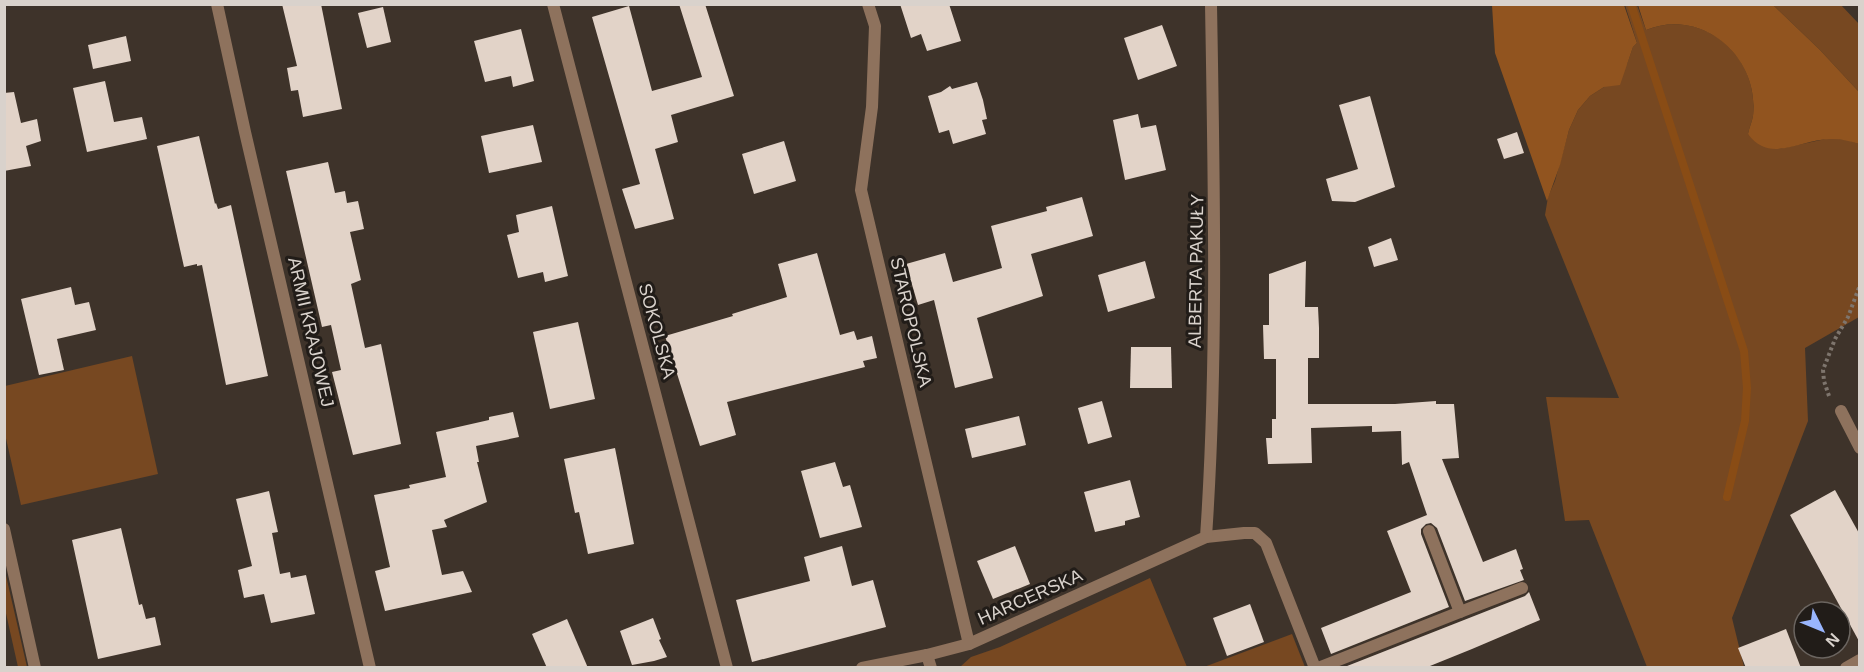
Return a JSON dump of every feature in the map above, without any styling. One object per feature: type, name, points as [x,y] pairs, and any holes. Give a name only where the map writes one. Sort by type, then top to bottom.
[{"type":"street","name":"ARMII KRAJOWEJ","points":[[217,4],[247,143],[370,668]]},
{"type":"street","name":"SOKOLSKA","points":[[554,4],[727,668]]},
{"type":"street","name":"STAROPOLSKA","points":[[868,4],[875,26],[872,107],[861,190],[969,644]]},
{"type":"street","name":"ALBERTA PAKUŁY","points":[[1206,537],[1212,452],[1215,193],[1211,4]]},
{"type":"street","points":[[1841,411],[1860,448]]},
{"type":"street","points":[[4,529],[35,668]]},
{"type":"street","points":[[1430,531],[1460,612]]},
{"type":"street","name":"HARCERSKA","points":[[862,668],[929,661],[1206,537],[1255,533],[1266,543],[1316,668]]},
{"type":"street","points":[[1316,668],[1522,588]]},
{"type":"street","points":[[1846,668],[1860,660]]},
{"type":"path","points":[[1841,411],[1829,397],[1823,370],[1860,285]]},
{"type":"shaded area","points":[[1492,5],[1624,5],[1637,43],[1633,47],[1620,85],[1604,87],[1590,96],[1578,110],[1569,130],[1547,201],[1495,53]]},
{"type":"shaded area","points":[[1625,5],[1637,5],[1646,30],[1667,25],[1687,25],[1706,31],[1723,42],[1737,56],[1747,74],[1753,94],[1753,116],[1748,134],[1779,149],[1830,138],[1859,144],[1859,317],[1805,348],[1808,421],[1732,618],[1744,667],[1647,667],[1589,520],[1565,521],[1546,397],[1619,398],[1545,215],[1548,197],[1555,181],[1569,130],[1578,110],[1590,96],[1604,87],[1627,64],[1633,47],[1637,43]]},
{"type":"shaded area","points":[[1638,5],[1773,5],[1859,92],[1859,144],[1832,139],[1777,149],[1766,148],[1757,143],[1748,134],[1753,116],[1753,94],[1747,74],[1737,57],[1723,42],[1687,25],[1667,25],[1646,30]]},
{"type":"shaded area","points":[[1773,5],[1841,5],[1859,24],[1859,92],[1820,50]]},
{"type":"shaded area","points":[[132,356],[158,474],[21,505],[5,434],[5,386]]},
{"type":"shaded area","points":[[4,567],[27,667],[18,667],[5,609]]},
{"type":"shaded area","points":[[1150,578],[1187,667],[960,667],[971,657],[1000,647]]},
{"type":"shaded area","points":[[1292,634],[1305,667],[1204,667]]},
{"type":"building","points":[[282,4],[321,4],[342,109],[303,117],[298,90],[291,91],[287,68],[297,66]]},
{"type":"building","points":[[679,4],[705,4],[734,96],[671,115],[678,142],[655,149],[674,219],[635,229],[622,189],[640,184],[592,17],[629,6],[652,91],[702,77]]},
{"type":"building","points":[[900,4],[949,4],[961,41],[927,51],[921,34],[911,38]]},
{"type":"building","points":[[383,7],[391,42],[367,48],[358,13]]},
{"type":"building","points":[[1162,25],[1177,66],[1138,80],[1124,38]]},
{"type":"building","points":[[521,29],[534,81],[513,87],[511,76],[485,82],[474,41]]},
{"type":"building","points":[[126,36],[131,61],[93,69],[88,45]]},
{"type":"building","points":[[105,81],[114,122],[142,117],[147,139],[87,152],[73,88]]},
{"type":"building","points":[[977,82],[987,119],[982,120],[986,134],[953,144],[949,130],[939,133],[928,96],[950,86],[952,89]]},
{"type":"building","points":[[14,92],[21,123],[37,119],[41,141],[26,146],[31,166],[4,171],[4,93]]},
{"type":"building","points":[[1370,96],[1395,187],[1355,202],[1332,201],[1326,179],[1358,169],[1339,105]]},
{"type":"building","points":[[1138,114],[1141,128],[1156,125],[1166,170],[1125,180],[1113,120]]},
{"type":"building","points":[[533,125],[542,162],[489,173],[481,136]]},
{"type":"building","points":[[1517,132],[1524,153],[1504,159],[1497,139]]},
{"type":"building","points":[[199,136],[215,204],[218,209],[231,205],[268,376],[226,385],[202,265],[184,267],[157,146]]},
{"type":"building","points":[[784,141],[796,181],[754,194],[742,154]]},
{"type":"building","points":[[328,162],[335,193],[345,191],[347,203],[358,201],[364,229],[350,232],[361,280],[351,284],[365,348],[381,344],[401,444],[353,455],[332,372],[341,370],[331,325],[322,327],[286,171]]},
{"type":"building","points":[[1082,197],[1093,236],[1031,254],[1043,296],[977,318],[993,378],[955,388],[934,300],[918,305],[906,264],[945,253],[953,282],[1002,268],[991,226],[1047,211],[1046,207]]},
{"type":"building","points":[[552,206],[568,276],[545,282],[543,272],[518,278],[507,235],[519,232],[516,215]]},
{"type":"building","points":[[1391,238],[1398,260],[1374,267],[1368,247]]},
{"type":"building","points":[[817,253],[840,335],[854,331],[857,340],[872,336],[877,358],[863,361],[865,367],[727,402],[736,435],[700,446],[665,336],[787,297],[778,264]]},
{"type":"building","points":[[1145,261],[1155,298],[1108,312],[1098,275]]},
{"type":"building","points":[[1306,261],[1305,307],[1318,307],[1319,328],[1319,358],[1308,358],[1308,404],[1395,404],[1436,401],[1436,404],[1454,404],[1459,458],[1442,459],[1483,562],[1516,549],[1524,580],[1465,601],[1437,528],[1431,523],[1426,524],[1421,529],[1421,534],[1449,607],[1331,654],[1321,628],[1411,592],[1387,531],[1427,515],[1409,462],[1402,465],[1401,431],[1372,432],[1372,426],[1311,428],[1312,463],[1268,464],[1266,438],[1272,438],[1272,419],[1276,419],[1276,359],[1264,359],[1263,325],[1269,325],[1269,274]]},
{"type":"building","points":[[71,287],[75,305],[89,302],[96,330],[57,339],[64,370],[39,375],[21,299]]},
{"type":"building","points":[[578,322],[595,399],[550,409],[533,332]]},
{"type":"building","points":[[1131,347],[1171,347],[1172,388],[1130,388]]},
{"type":"building","points":[[1102,401],[1112,437],[1088,444],[1078,408]]},
{"type":"building","points":[[513,412],[519,437],[476,446],[479,462],[477,462],[487,502],[444,520],[447,527],[432,530],[442,575],[463,571],[472,592],[385,611],[375,571],[390,567],[374,495],[410,488],[409,485],[446,477],[436,432]]},
{"type":"building","points":[[1019,416],[1026,445],[972,458],[965,429]]},
{"type":"building","points":[[615,448],[634,544],[588,554],[579,512],[575,513],[564,459]]},
{"type":"building","points":[[835,462],[843,487],[850,485],[862,527],[820,538],[801,471]]},
{"type":"building","points":[[1130,480],[1140,517],[1125,521],[1125,525],[1095,532],[1084,492]]},
{"type":"building","points":[[1835,490],[1860,535],[1860,643],[1852,628],[1852,600],[1836,600],[1790,515]]},
{"type":"building","points":[[269,491],[278,532],[272,533],[280,574],[290,572],[291,578],[306,575],[315,614],[271,623],[264,594],[244,598],[238,570],[252,566],[236,499]]},
{"type":"building","points":[[121,528],[139,605],[142,604],[146,619],[155,617],[161,645],[98,659],[72,540]]},
{"type":"building","points":[[842,546],[852,586],[873,580],[886,627],[752,662],[736,600],[810,581],[804,557]]},
{"type":"building","points":[[1015,546],[1030,584],[993,599],[977,561]]},
{"type":"building","points":[[1529,592],[1540,620],[1472,649],[1425,668],[1342,668],[1525,596]]},
{"type":"building","points":[[1250,604],[1264,642],[1227,656],[1213,618]]},
{"type":"building","points":[[653,618],[667,657],[632,665],[620,631]]},
{"type":"building","points":[[567,619],[588,668],[547,668],[532,634]]},
{"type":"building","points":[[1786,629],[1792,645],[1792,660],[1798,660],[1801,668],[1746,668],[1738,648]]},
{"type":"waterway","points":[[1631,4],[1744,351],[1747,388],[1745,421],[1727,497]]}]
